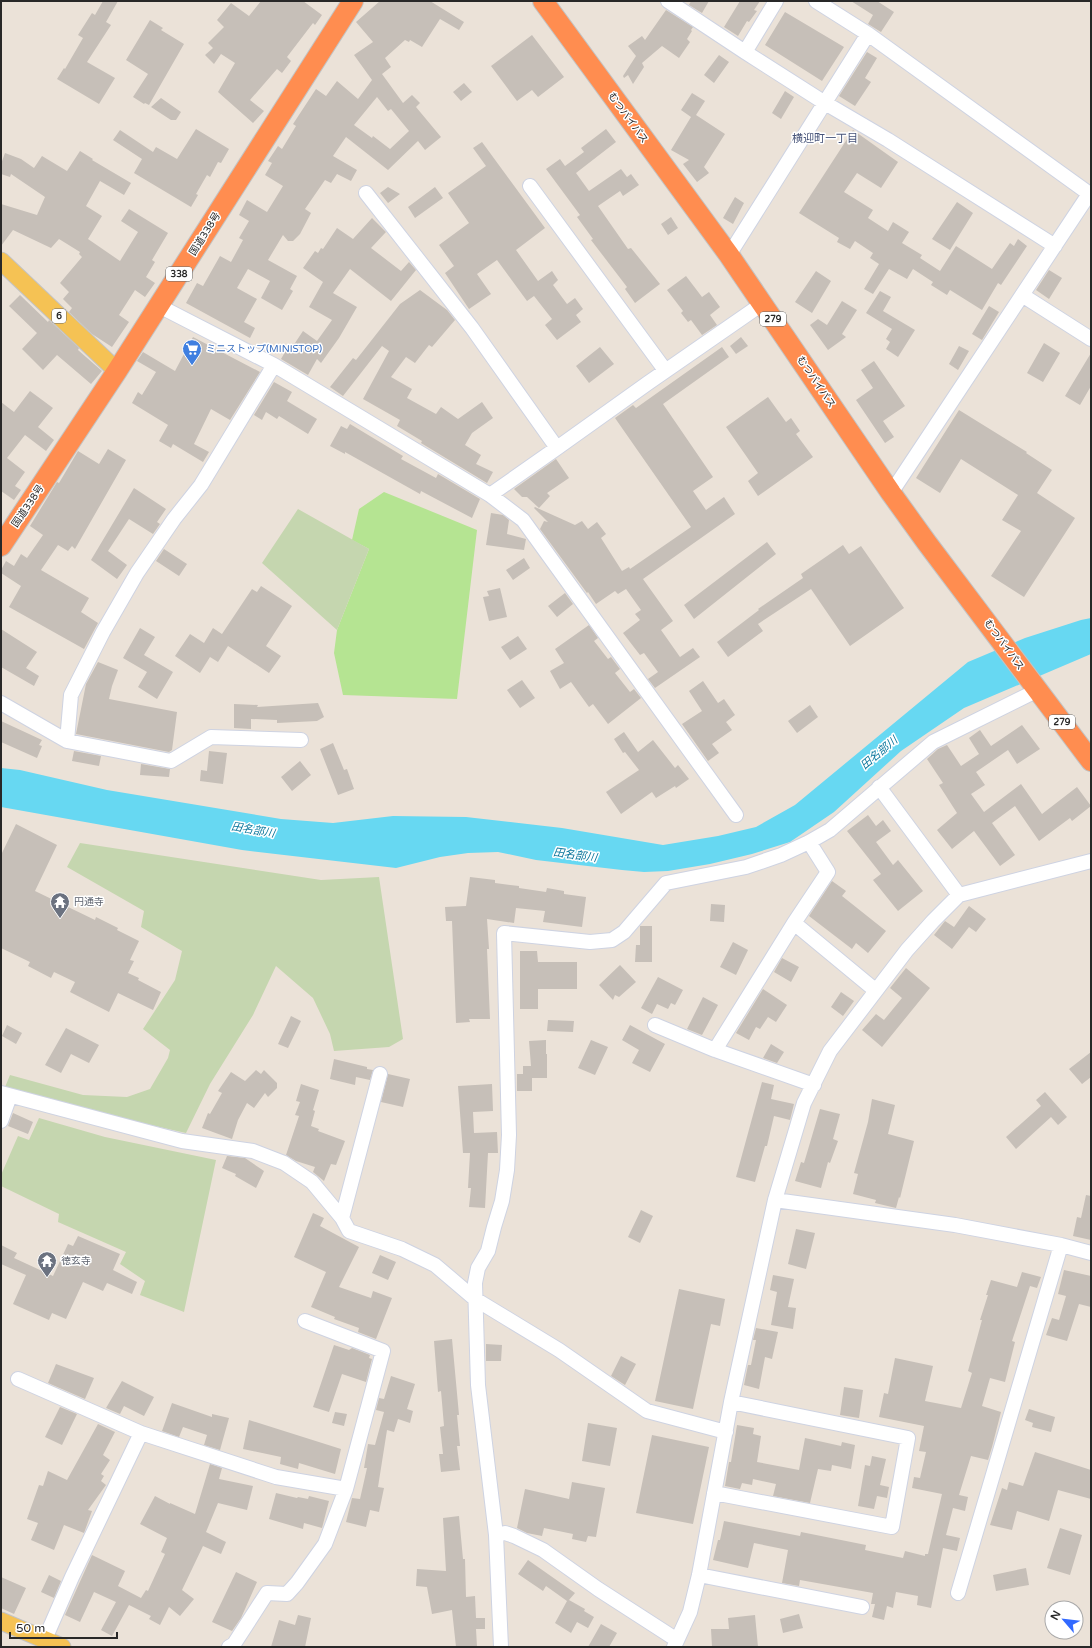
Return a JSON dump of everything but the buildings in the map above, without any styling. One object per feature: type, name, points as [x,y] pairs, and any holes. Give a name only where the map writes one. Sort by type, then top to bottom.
[{"type":"highway","name":"国道338号","points":[[1,546],[159,306],[353,1]]},
{"type":"highway","name":"むつバイパス","points":[[543,1],[729,255],[891,493],[1091,761]]},
{"type":"main road","name":"6","points":[[1,261],[117,371]]},
{"type":"main road","points":[[1,1621],[40,1641],[62,1647]]},
{"type":"street","points":[[668,1],[825,103],[888,140],[1054,246]]},
{"type":"street","points":[[745,52],[776,1]]},
{"type":"street","points":[[816,1],[868,34],[1090,194],[891,493]]},
{"type":"street","points":[[729,255],[868,34]]},
{"type":"street","points":[[530,186],[666,370]]},
{"type":"street","points":[[366,193],[472,328],[557,448]]},
{"type":"street","points":[[1022,295],[1091,340]]},
{"type":"street","points":[[490,495],[762,304]]},
{"type":"street","points":[[159,306],[274,365],[490,495],[523,520],[736,815]]},
{"type":"street","points":[[67,741],[71,695],[104,632],[137,573],[174,520],[201,485],[274,365]]},
{"type":"street","points":[[501,1647],[496,1535],[478,1386],[475,1283],[478,1268],[489,1245],[502,1200],[507,1170],[509,1135],[504,934],[583,941],[612,940],[624,932],[666,883],[746,867],[781,855],[809,842],[830,830],[933,742],[1035,687]]},
{"type":"street","points":[[1,703],[67,741],[172,761],[211,736],[301,740]]},
{"type":"street","points":[[879,787],[959,895]]},
{"type":"street","points":[[715,1050],[794,923],[828,872],[809,842]]},
{"type":"street","points":[[496,1535],[505,1533],[543,1550],[676,1644],[690,1612],[699,1575],[731,1402],[775,1200],[804,1103],[830,1052],[875,990],[907,950],[959,895],[1091,861]]},
{"type":"street","points":[[794,923],[875,990]]},
{"type":"street","points":[[655,1025],[715,1050],[814,1086]]},
{"type":"street","points":[[342,1218],[380,1074]]},
{"type":"street","points":[[1,1122],[6,1095],[182,1141],[253,1151],[284,1163],[312,1182],[342,1218],[349,1231],[402,1249],[435,1265],[475,1300],[560,1350],[647,1411],[726,1432]]},
{"type":"street","points":[[775,1200],[955,1225],[1061,1245],[1091,1253]]},
{"type":"street","points":[[958,1593],[1061,1245]]},
{"type":"street","points":[[229,1647],[234,1644],[267,1593],[287,1594],[297,1583],[325,1544],[346,1489],[383,1351],[305,1321]]},
{"type":"street","points":[[18,1379],[141,1433],[276,1477],[346,1489]]},
{"type":"street","points":[[714,1493],[892,1527],[908,1438],[731,1402]]},
{"type":"street","points":[[40,1641],[141,1433]]},
{"type":"street","points":[[699,1575],[862,1607]]},
{"type":"green space","points":[[384,492],[477,530],[457,699],[343,695],[334,653],[337,630],[369,549],[352,540],[359,509]]},
{"type":"green space","points":[[298,509],[369,549],[337,630],[262,563]]},
{"type":"green space","points":[[80,843],[321,880],[379,877],[403,1039],[389,1047],[334,1051],[330,1034],[313,998],[276,966],[253,1015],[210,1084],[186,1133],[3,1092],[10,1075],[83,1095],[127,1097],[150,1089],[168,1058],[170,1050],[143,1029],[175,980],[182,951],[141,927],[144,911],[67,867]]},
{"type":"green space","points":[[39,1118],[105,1137],[216,1160],[184,1312],[140,1295],[145,1281],[120,1264],[126,1252],[58,1222],[59,1214],[1,1186],[1,1175],[18,1136],[29,1140]]},
{"type":"water","name":"田名部川","points":[[1091,618],[1091,654],[964,708],[901,751],[834,812],[790,842],[752,854],[710,864],[668,871],[644,872],[536,860],[498,852],[468,853],[440,857],[396,868],[242,850],[1,807],[1,768],[20,770],[107,790],[281,819],[333,823],[393,816],[466,817],[562,828],[663,845],[718,836],[756,827],[795,805],[968,662],[1025,638]]},
{"type":"place","name":"ミニストップ(MINISTOP)","points":[[192,366]]},
{"type":"place","name":"円通寺","points":[[60,919]]},
{"type":"place","name":"徳玄寺","points":[[47,1278]]},
{"type":"district","name":"横迎町一丁目","points":[[825,138]]}]
